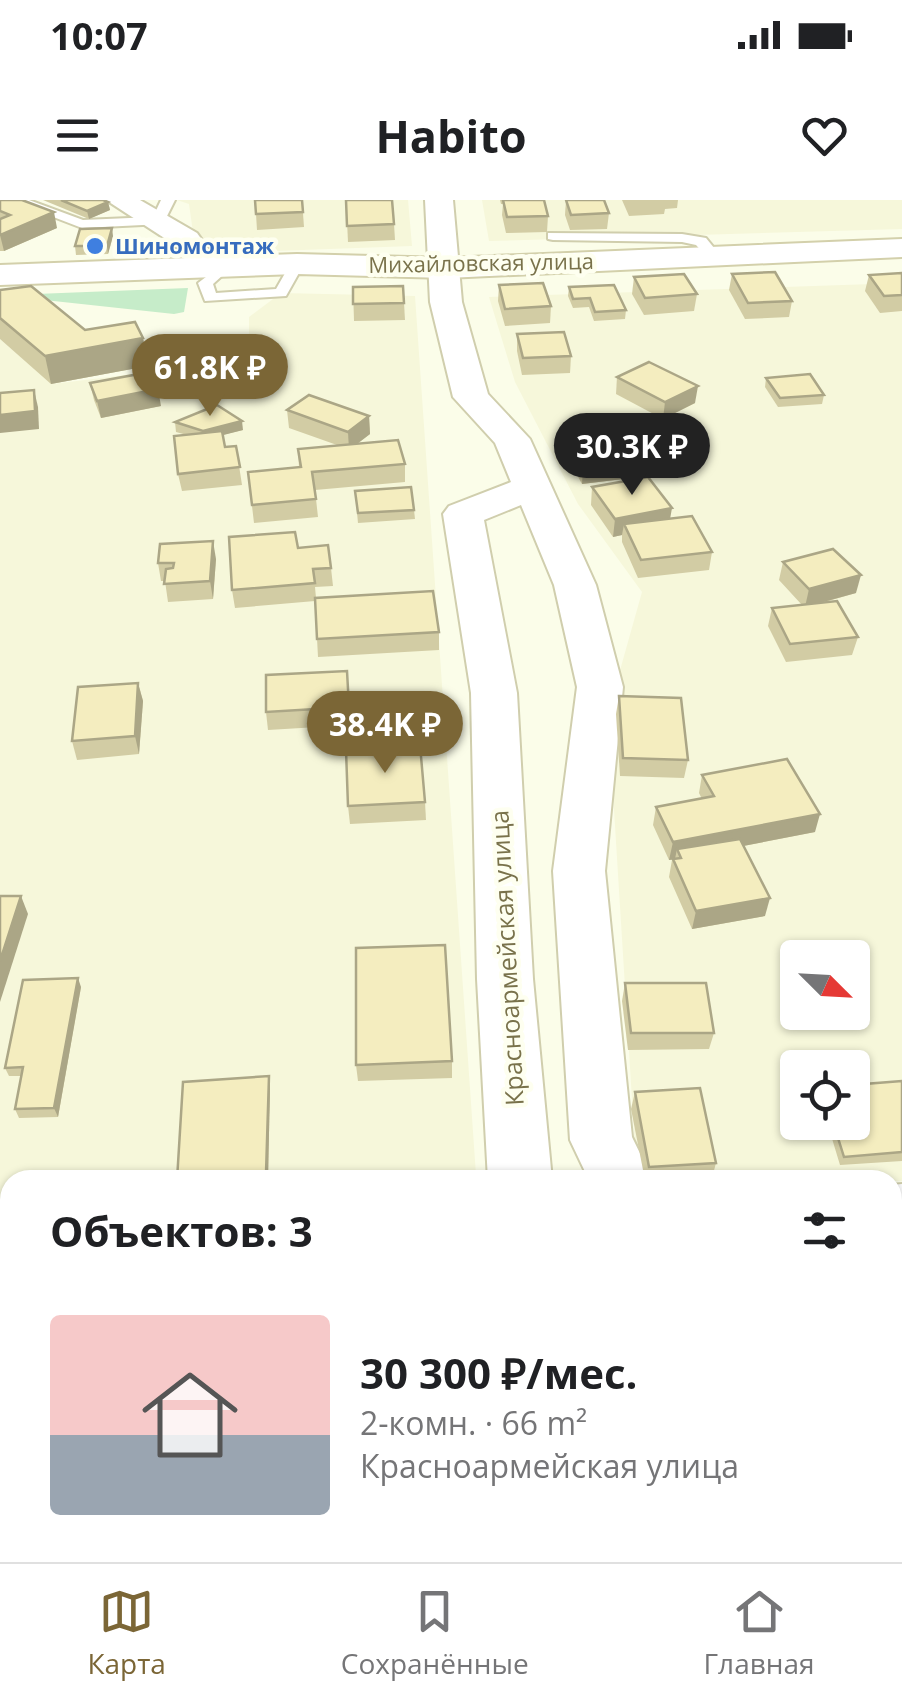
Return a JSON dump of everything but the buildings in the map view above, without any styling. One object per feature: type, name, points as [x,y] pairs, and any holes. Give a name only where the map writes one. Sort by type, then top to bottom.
[{"type":"main road","name":"Михайловская улица","points":[[0,275],[216,265],[447,268],[902,248]]},
{"type":"street","points":[[120,200],[163,210],[186,239],[216,265]]},
{"type":"street","points":[[439,200],[447,268],[446,302],[471,396],[512,439],[575,585],[600,687],[580,870],[600,1140],[615,1170]]},
{"type":"street","name":"Красноармейская улица","points":[[519,1170],[505,979],[494,693],[462,514],[532,488]]},
{"type":"lane","points":[[16,200],[82,224],[163,210]]},
{"type":"lane","points":[[553,236],[682,238],[701,241],[712,254]]},
{"type":"shaded area","points":[[177,200],[408,200],[412,246],[196,254],[189,204]]},
{"type":"shaded area","points":[[482,200],[902,200],[902,229],[489,241]]},
{"type":"shaded area","points":[[902,283],[902,1170],[636,1170],[608,713],[642,592],[578,504],[515,382],[489,297]]},
{"type":"shaded area","points":[[188,288],[184,312],[174,314],[35,299],[36,294]]},
{"type":"shaded area","points":[[281,293],[415,296],[476,1170],[0,1170],[0,339],[52,384],[249,360],[249,317]]},
{"type":"place","name":"Шиномонтаж","points":[[95,246]]}]
